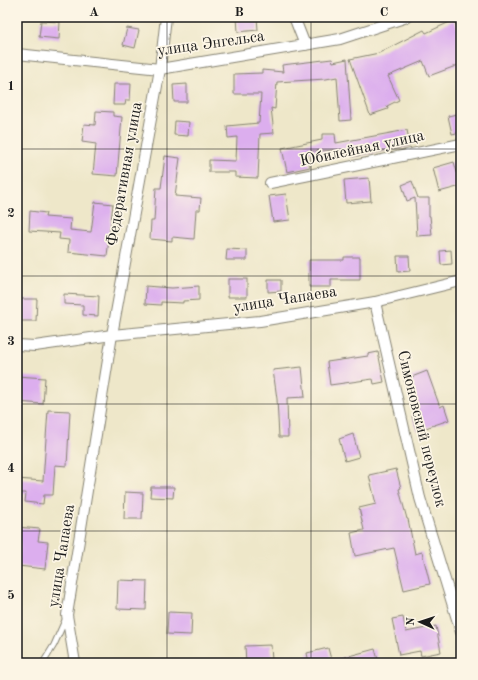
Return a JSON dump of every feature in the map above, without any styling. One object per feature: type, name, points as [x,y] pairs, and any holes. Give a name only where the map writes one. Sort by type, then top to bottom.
[{"type":"street","name":"Федеративная улица","points":[[112,335],[160,69],[166,17]]},
{"type":"street","points":[[294,17],[305,45]]},
{"type":"street","name":"улица Энгельса","points":[[17,54],[160,69],[305,45],[365,32],[407,17]]},
{"type":"street","name":"Юбилейная улица","points":[[270,183],[461,144]]},
{"type":"street","name":"улица Чапаева","points":[[17,346],[35,346],[112,335],[260,321],[375,302],[461,281]]},
{"type":"street","name":"Симоновский переулок","points":[[375,302],[420,498],[461,632]]},
{"type":"street","name":"улица Чапаева","points":[[75,663],[67,616],[112,335]]},
{"type":"lane","points":[[44,663],[67,616]]},
{"type":"building","points":[[237,17],[257,17],[258,30],[238,32]]},
{"type":"building","points":[[454,20],[461,36],[461,64],[429,76],[423,61],[388,76],[399,100],[387,106],[388,109],[370,115],[350,59],[379,53],[424,30],[426,33]]},
{"type":"building","points":[[41,21],[60,22],[59,39],[39,37]]},
{"type":"building","points":[[127,28],[139,30],[135,48],[123,45]]},
{"type":"building","points":[[332,59],[333,62],[347,59],[351,120],[340,121],[337,77],[277,82],[275,109],[271,108],[274,133],[260,134],[258,178],[235,177],[235,172],[209,172],[209,160],[236,161],[237,137],[228,138],[227,126],[259,123],[261,94],[234,94],[234,74],[262,73],[262,70],[283,72],[282,65]]},
{"type":"building","points":[[114,84],[131,84],[130,100],[126,100],[125,105],[113,105]]},
{"type":"building","points":[[187,84],[187,102],[174,102],[173,85]]},
{"type":"building","points":[[96,111],[113,112],[113,116],[122,117],[117,176],[93,174],[96,144],[82,142],[84,124],[95,125]]},
{"type":"building","points":[[461,113],[461,132],[452,134],[448,116]]},
{"type":"building","points":[[175,121],[189,122],[188,136],[174,135]]},
{"type":"building","points":[[407,130],[410,146],[352,157],[351,150],[307,151],[310,167],[287,172],[282,148],[322,140],[322,134],[335,134],[336,143]]},
{"type":"building","points":[[165,156],[180,158],[175,196],[201,198],[200,210],[196,210],[194,239],[172,237],[172,241],[150,239],[151,221],[154,221],[156,188],[161,188]]},
{"type":"building","points":[[454,162],[461,186],[439,192],[433,168]]},
{"type":"building","points":[[369,178],[371,201],[346,203],[344,180]]},
{"type":"building","points":[[412,181],[418,198],[429,198],[429,216],[432,235],[417,236],[415,198],[407,201],[402,185]]},
{"type":"building","points":[[286,194],[290,220],[273,222],[269,196]]},
{"type":"building","points":[[95,202],[113,204],[107,256],[68,252],[69,240],[59,239],[60,233],[29,231],[30,211],[46,213],[45,217],[71,219],[70,230],[91,232]]},
{"type":"building","points":[[227,249],[247,250],[247,260],[226,260]]},
{"type":"building","points":[[451,250],[452,264],[441,265],[440,251]]},
{"type":"building","points":[[397,256],[409,256],[410,271],[398,272]]},
{"type":"building","points":[[344,257],[360,257],[360,280],[331,280],[331,287],[309,287],[309,260],[344,260]]},
{"type":"building","points":[[228,279],[247,279],[247,297],[228,297]]},
{"type":"building","points":[[268,280],[281,280],[281,291],[268,292]]},
{"type":"building","points":[[146,286],[172,288],[199,286],[199,300],[183,301],[183,303],[161,302],[161,305],[145,304]]},
{"type":"building","points":[[64,294],[99,296],[98,316],[83,315],[83,305],[64,304]]},
{"type":"building","points":[[21,299],[37,299],[36,321],[21,321]]},
{"type":"building","points":[[378,352],[384,382],[374,384],[373,379],[330,385],[327,362],[368,356],[368,354]]},
{"type":"building","points":[[302,367],[305,397],[287,398],[288,437],[279,437],[277,399],[273,370]]},
{"type":"building","points":[[427,371],[440,407],[444,405],[449,420],[417,431],[412,416],[417,415],[404,380]]},
{"type":"building","points":[[17,376],[45,378],[43,404],[17,402]]},
{"type":"building","points":[[48,410],[70,411],[67,466],[55,465],[53,495],[44,495],[43,504],[25,502],[26,493],[17,493],[17,479],[43,481]]},
{"type":"building","points":[[353,434],[359,457],[345,461],[339,439]]},
{"type":"building","points":[[396,469],[401,488],[399,489],[408,519],[415,554],[422,552],[430,584],[404,590],[394,548],[355,556],[351,533],[364,530],[359,508],[376,504],[369,475]]},
{"type":"building","points":[[151,487],[174,487],[173,498],[150,497]]},
{"type":"building","points":[[125,492],[143,493],[142,519],[124,519]]},
{"type":"building","points":[[17,527],[40,529],[38,541],[48,542],[45,569],[18,566],[20,539],[17,539]]},
{"type":"building","points":[[118,580],[147,581],[146,610],[117,609]]},
{"type":"building","points":[[168,612],[192,613],[191,635],[167,634]]},
{"type":"building","points":[[403,617],[406,632],[436,626],[441,652],[421,656],[420,651],[399,655],[392,619]]},
{"type":"building","points":[[271,645],[272,661],[246,663],[245,646]]},
{"type":"building","points":[[328,648],[332,663],[309,663],[307,653]]},
{"type":"building","points":[[375,649],[379,663],[335,663],[334,660]]}]
